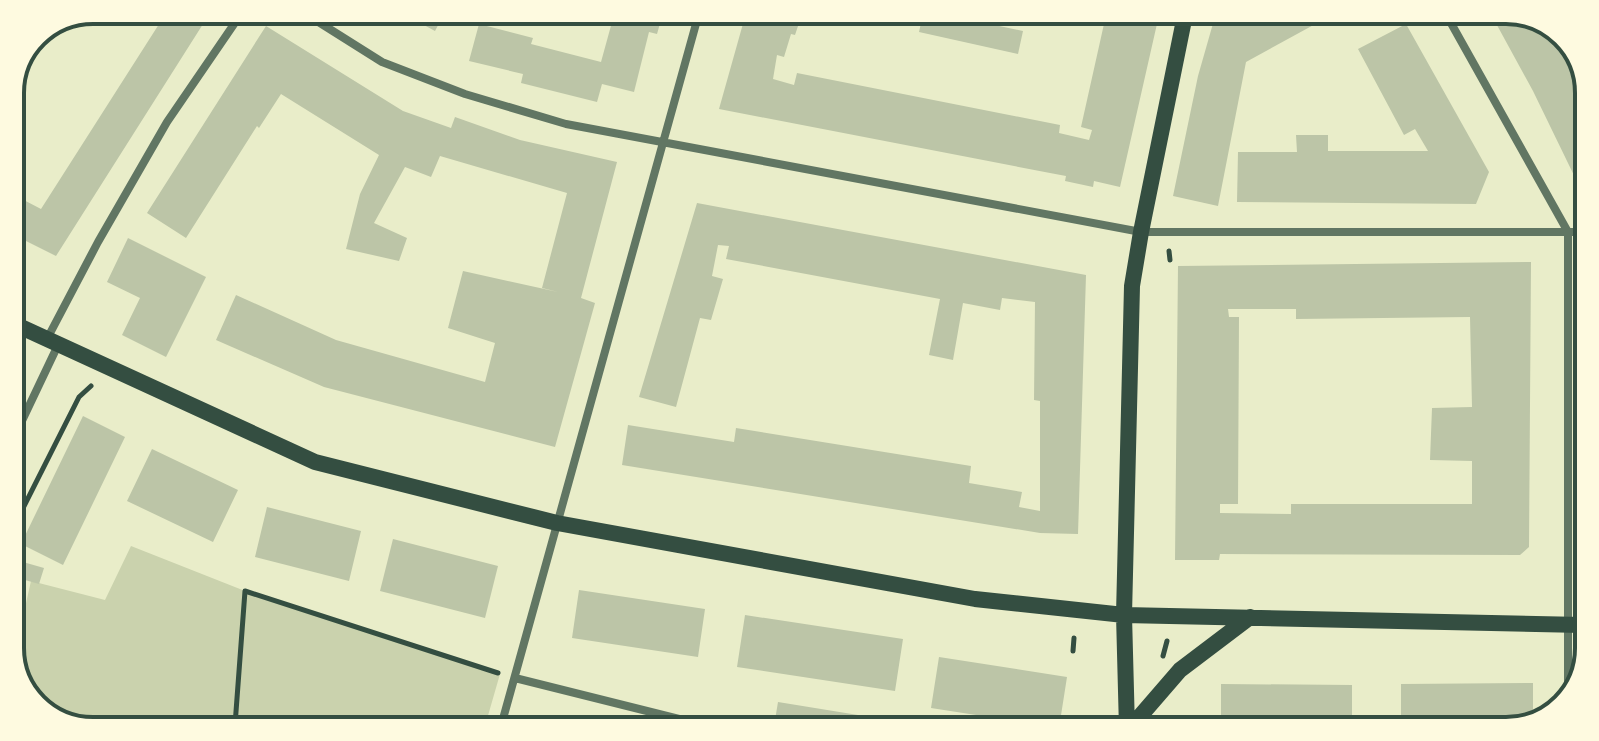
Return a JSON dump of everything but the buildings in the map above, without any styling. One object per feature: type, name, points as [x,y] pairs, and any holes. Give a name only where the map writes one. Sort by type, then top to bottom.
[{"type":"main road","points":[[1127,717],[1124,615],[1132,286],[1183,24]]},
{"type":"main road","points":[[24,329],[315,462],[557,523],[975,599],[1124,615],[1575,625]]},
{"type":"main road","points":[[1139,717],[1180,670],[1250,617]]},
{"type":"street","points":[[24,411],[98,242],[167,122],[234,24]]},
{"type":"street","points":[[322,24],[382,62],[465,94],[566,124],[1141,232],[1575,232]]},
{"type":"street","points":[[504,717],[696,24]]},
{"type":"street","points":[[1451,24],[1568,232],[1575,625],[1570,673]]},
{"type":"street","points":[[515,678],[671,717]]},
{"type":"path","points":[[1169,251],[1170,260]]},
{"type":"path","points":[[24,506],[79,397],[91,386]]},
{"type":"path","points":[[236,717],[245,591],[515,678]]},
{"type":"path","points":[[1073,651],[1074,638]]},
{"type":"green space","points":[[131,546],[245,591],[500,674],[488,717],[80,716],[51,703],[33,682],[24,652],[24,612],[31,581],[105,600]]}]
